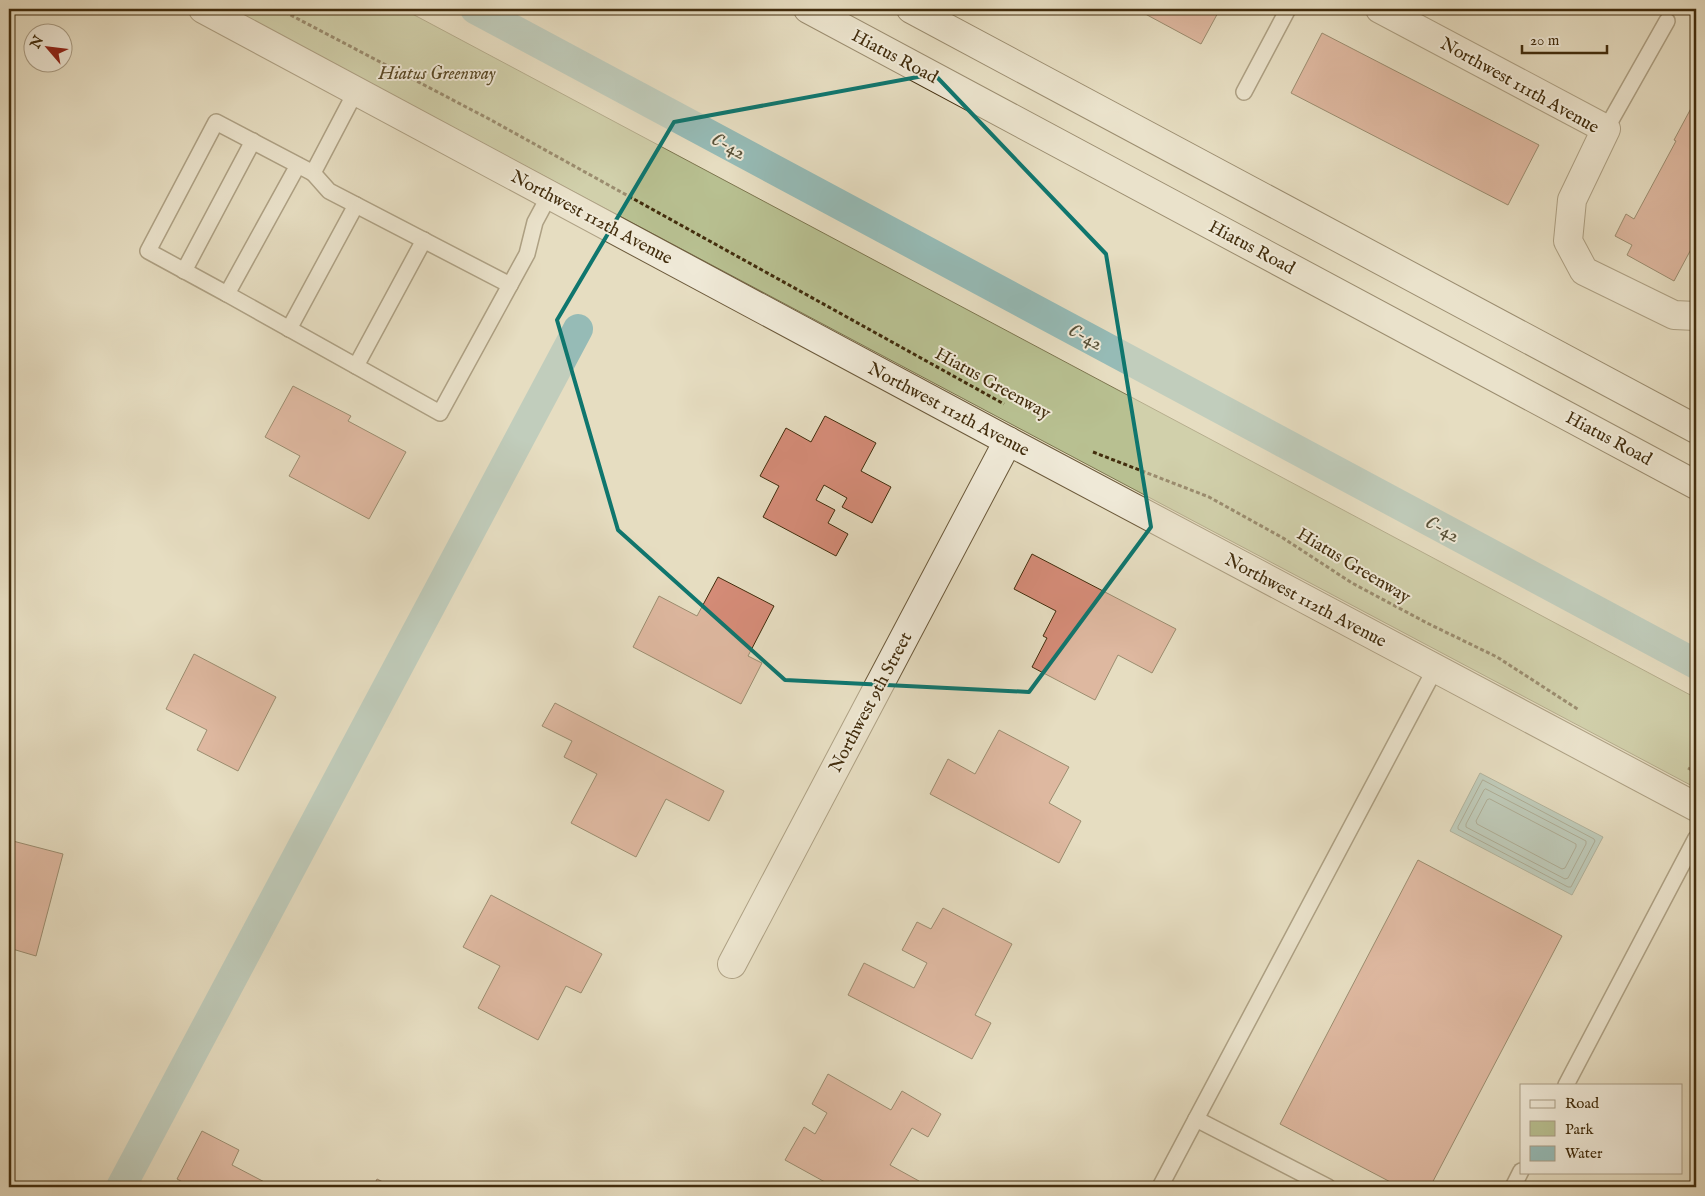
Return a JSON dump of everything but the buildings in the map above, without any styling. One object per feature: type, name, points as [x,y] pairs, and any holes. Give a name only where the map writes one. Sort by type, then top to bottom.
[{"type":"street","name":"Northwest 112th Avenue","points":[[203,9],[1008,441],[1696,807]]},
{"type":"street","name":"Hiatus Road","points":[[808,9],[1696,485]]},
{"type":"street","points":[[911,9],[1696,429]]},
{"type":"street","name":"Northwest 111th Avenue","points":[[1380,9],[1606,129],[1572,200],[1568,241],[1584,271],[1674,315],[1696,316]]},
{"type":"street","name":"Northwest 9th Street","points":[[732,964],[1008,441]]},
{"type":"lane","points":[[1244,92],[1288,9]]},
{"type":"lane","points":[[1606,129],[1667,21]]},
{"type":"lane","points":[[313,173],[356,91]]},
{"type":"lane","points":[[510,285],[329,191],[313,173],[216,122],[148,251],[440,413],[527,254],[535,222],[550,194]]},
{"type":"lane","points":[[184,271],[253,141]]},
{"type":"lane","points":[[227,294],[298,165]]},
{"type":"lane","points":[[289,329],[356,205]]},
{"type":"lane","points":[[356,366],[424,240]]},
{"type":"lane","points":[[1160,1187],[1435,669]]},
{"type":"lane","points":[[1567,1084],[1696,838]]},
{"type":"lane","points":[[1196,1119],[1328,1187]]},
{"type":"lane","points":[[1512,1187],[1520,1173]]},
{"type":"path","name":"Hiatus Greenway","points":[[280,9],[491,120],[1011,408]]},
{"type":"path","name":"Hiatus Greenway","points":[[1087,450],[1209,498],[1282,538],[1352,583],[1427,623],[1497,657],[1580,711]]},
{"type":"path","points":[[1680,764],[1696,772]]},
{"type":"highlighted area","points":[[934,74],[1106,254],[1151,527],[1029,692],[785,680],[618,530],[557,320],[674,122]]},
{"type":"green space","name":"Hiatus Greenway","points":[[230,9],[403,9],[1696,698],[1696,788]]},
{"type":"water","points":[[1480,773],[1603,837],[1572,895],[1450,831]]},
{"type":"waterway","name":"C-42","points":[[475,9],[1696,664]]},
{"type":"waterway","points":[[121,1187],[578,329]]}]
